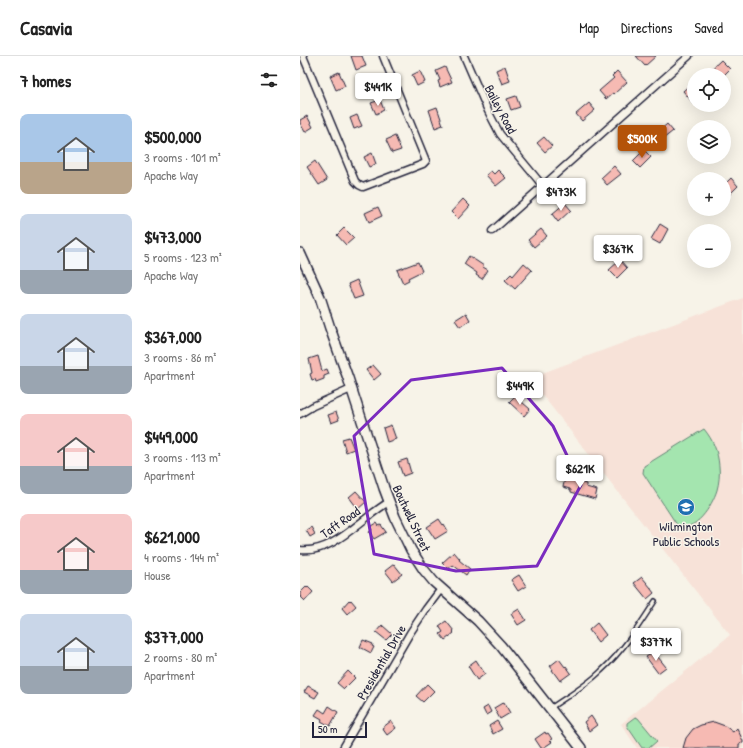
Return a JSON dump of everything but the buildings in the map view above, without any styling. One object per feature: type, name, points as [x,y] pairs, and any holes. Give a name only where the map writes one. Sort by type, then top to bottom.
[{"type":"street","points":[[303,56],[356,181],[360,186],[366,186],[426,162],[426,158],[383,56]]},
{"type":"street","name":"Bailey Road","points":[[464,56],[488,111],[500,134],[543,186]]},
{"type":"street","points":[[492,231],[689,56]]},
{"type":"street","name":"Boutwell Street","points":[[300,253],[320,297],[389,502],[411,550],[429,576],[488,631],[581,748]]},
{"type":"street","points":[[300,414],[351,389]]},
{"type":"street","name":"Taft Road","points":[[300,550],[317,549],[328,545],[389,502]]},
{"type":"street","name":"Presidential Drive","points":[[343,748],[423,612],[442,589]]},
{"type":"lane","points":[[550,708],[601,672],[638,629],[655,600]]},
{"type":"highlighted area","points":[[502,368],[553,426],[581,485],[537,566],[456,571],[374,554],[354,436],[411,380]]},
{"type":"shaded area","name":"Wilmington Public Schools","points":[[743,298],[743,748],[637,748],[621,724],[730,635],[529,378]]},
{"type":"green space","points":[[704,429],[710,437],[718,456],[719,472],[717,490],[702,517],[690,526],[684,527],[677,525],[643,473],[644,466]]},
{"type":"green space","points":[[635,717],[638,718],[657,741],[649,748],[642,748],[627,726],[627,723]]},
{"type":"place","name":"Wilmington Public Schools","points":[[686,507]]}]
